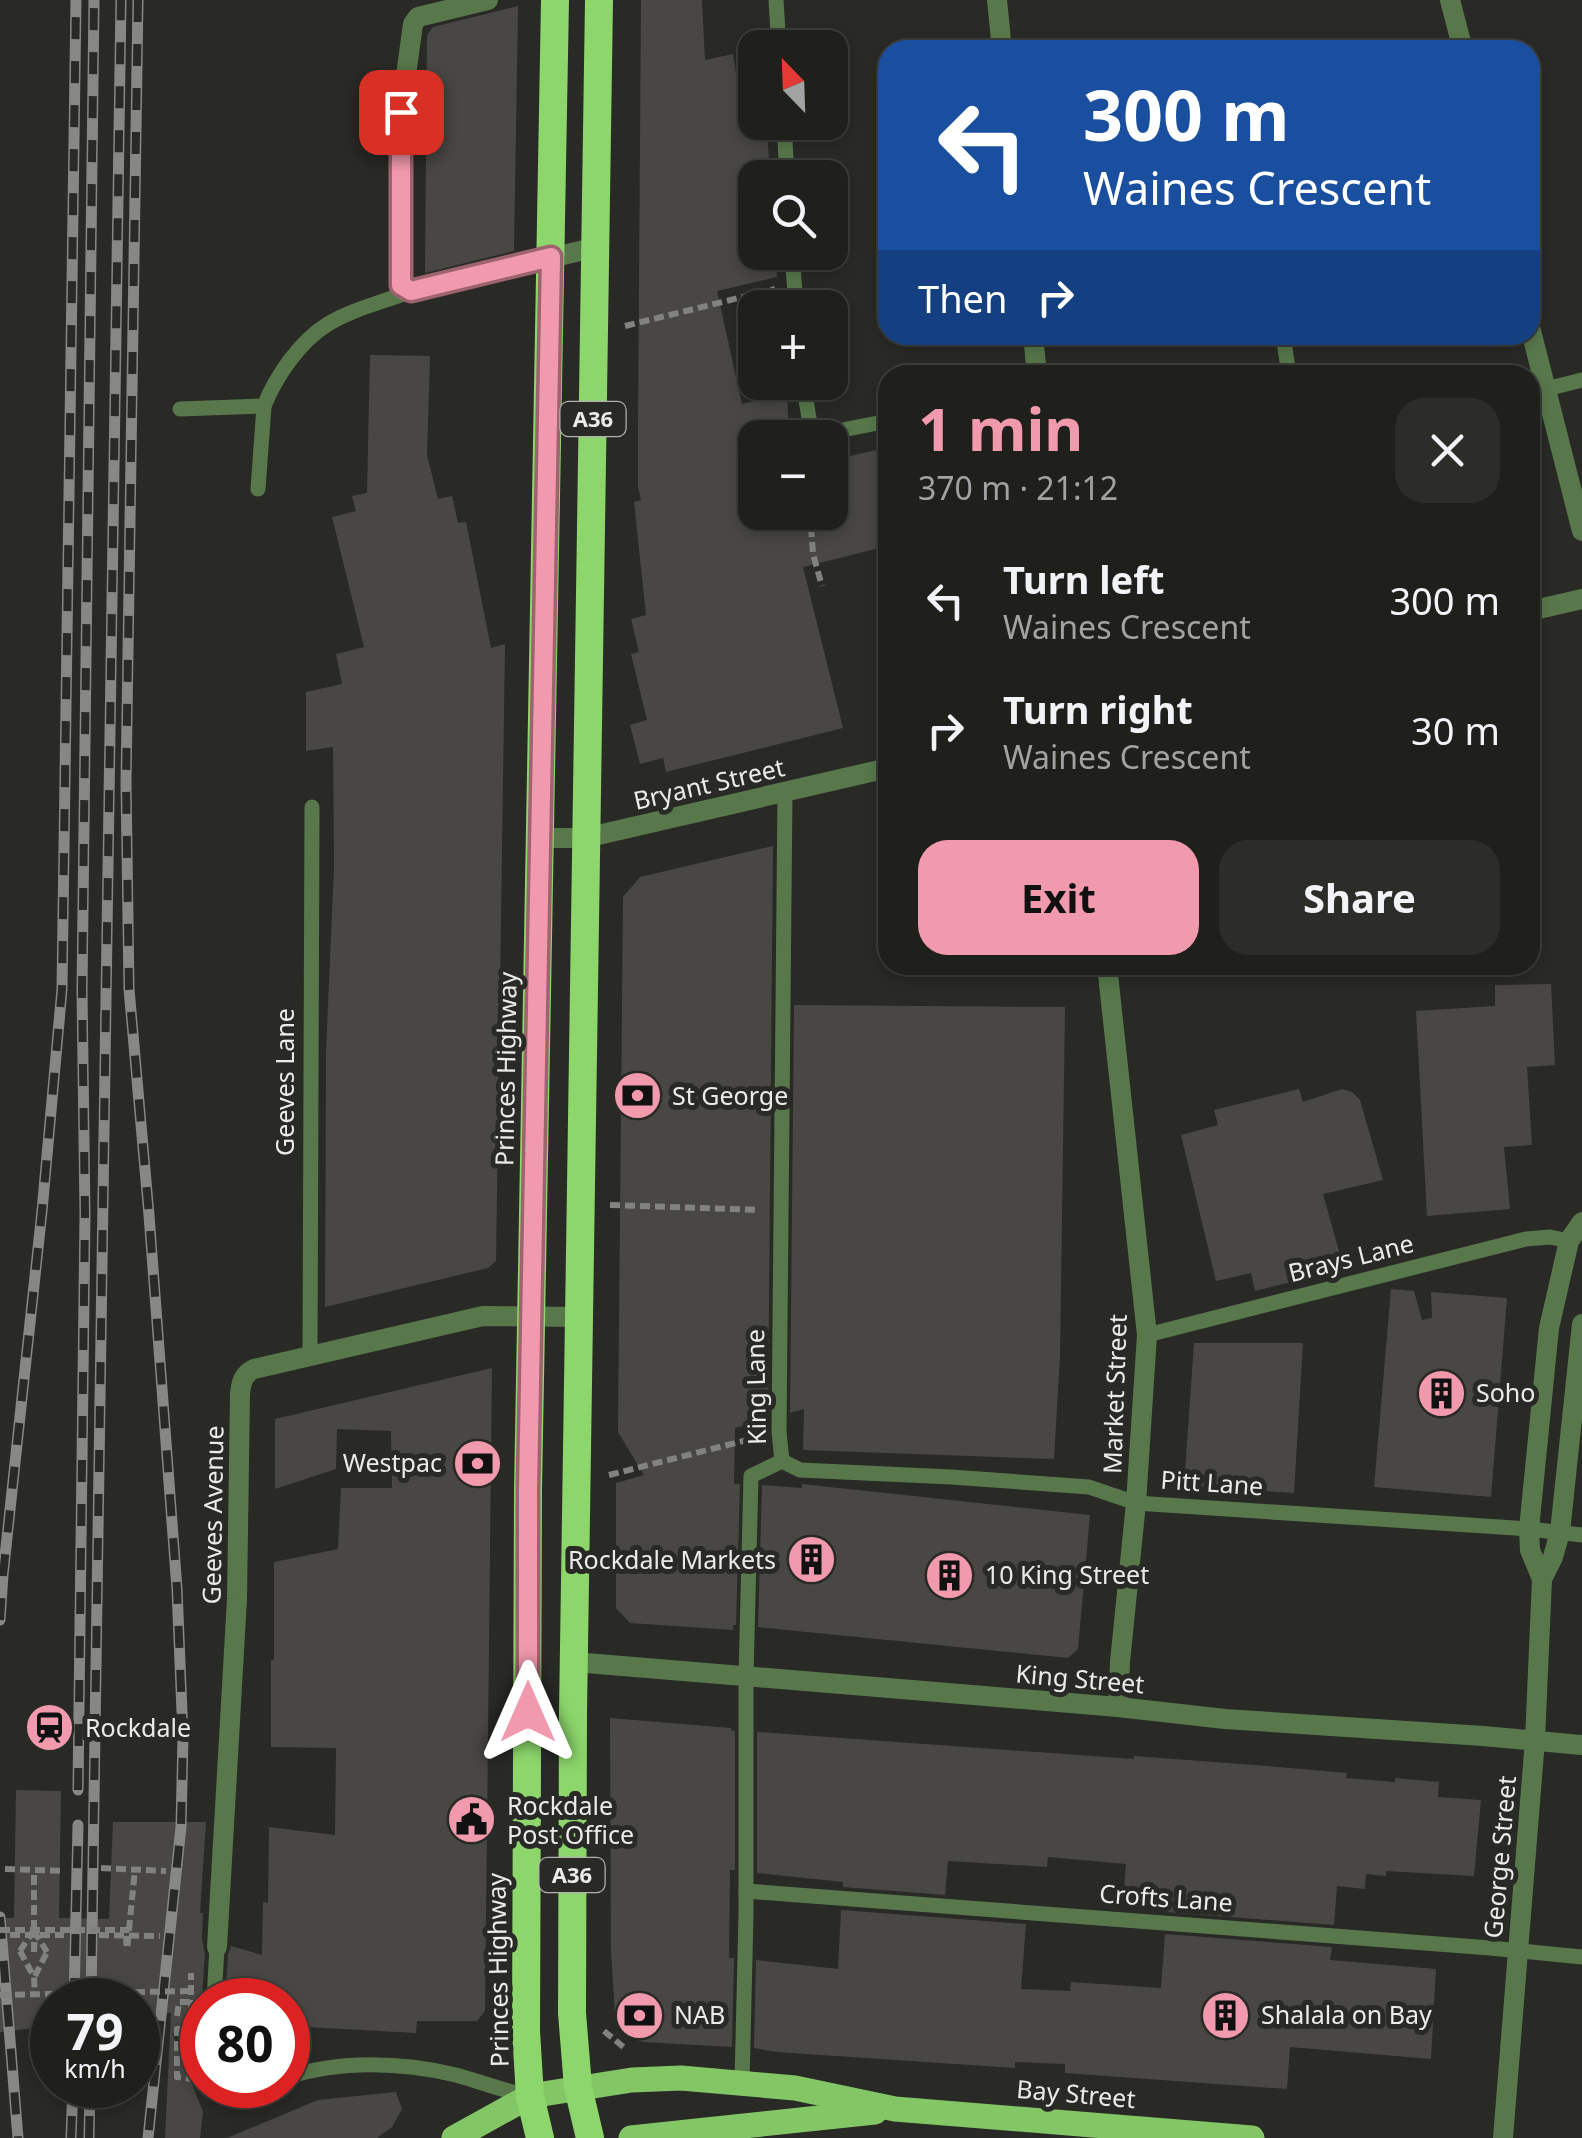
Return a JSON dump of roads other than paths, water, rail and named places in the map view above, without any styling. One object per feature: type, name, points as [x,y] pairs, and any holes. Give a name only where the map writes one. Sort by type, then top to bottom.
[{"type":"highway","name":"Princes Highway","points":[[540,2138],[530,2096],[526,2012],[528,1490],[555,0]]},
{"type":"highway","name":"A36","points":[[590,2138],[578,2087],[572,2013],[599,0]]},
{"type":"main road","name":"Bay Street","points":[[454,2138],[530,2096],[632,2080],[680,2078],[795,2088],[895,2109],[1252,2138]]},
{"type":"main road","name":"Bay Street","points":[[631,2138],[729,2126],[789,2130],[895,2109]]},
{"type":"street","points":[[488,0],[418,16],[413,24],[401,112],[401,285],[411,291],[596,247]]},
{"type":"street","points":[[997,0],[1001,40]]},
{"type":"street","points":[[1450,0],[1460,40]]},
{"type":"street","points":[[1540,397],[1582,531]]},
{"type":"street","points":[[1540,610],[1582,599]]},
{"type":"street","name":"Bryant Street","points":[[540,838],[585,838],[878,770]]},
{"type":"street","name":"Market Street","points":[[1108,975],[1147,1336],[1118,1706]]},
{"type":"street","name":"George Street","points":[[1542,1579],[1530,1550],[1529,1529],[1548,1328],[1569,1240],[1582,1222]]},
{"type":"street","name":"Geeves Avenue","points":[[217,1946],[235,1654],[241,1384],[247,1372],[483,1316],[580,1317]]},
{"type":"street","name":"George Street","points":[[1503,2138],[1535,1740],[1542,1579],[1560,1532],[1581,1331]]},
{"type":"street","name":"King Street","points":[[574,1662],[1118,1706],[1225,1719],[1582,1744]]},
{"type":"lane","points":[[776,0],[778,30]]},
{"type":"lane","points":[[258,489],[264,406],[273,382],[290,358],[325,325],[411,291]]},
{"type":"lane","points":[[1540,390],[1582,380]]},
{"type":"lane","points":[[807,400],[810,424],[822,434],[878,424]]},
{"type":"lane","points":[[180,409],[264,406]]},
{"type":"lane","name":"King Lane","points":[[742,2082],[751,1476],[782,1460],[779,1432],[786,792]]},
{"type":"lane","name":"Geeves Lane","points":[[310,1356],[312,807]]},
{"type":"lane","name":"Brays Lane","points":[[1147,1336],[1526,1239],[1569,1240]]},
{"type":"lane","name":"Pitt Lane","points":[[782,1460],[800,1470],[1088,1487],[1136,1503],[1582,1535]]},
{"type":"lane","name":"Crofts Lane","points":[[746,1891],[1582,1957]]},
{"type":"lane","name":"Geeves Avenue","points":[[210,1978],[217,1946]]},
{"type":"lane","points":[[310,2071],[348,2065],[428,2070],[530,2096]]},
{"type":"railway","points":[[0,1620],[62,989],[76,0]]},
{"type":"railway","points":[[78,1790],[85,1215],[82,990],[94,0]]},
{"type":"railway","points":[[91,1978],[121,0]]},
{"type":"railway","points":[[138,0],[126,783],[129,989],[177,1589],[183,1737],[181,1827],[148,2138]]},
{"type":"railway","points":[[75,1978],[78,1825]]},
{"type":"railway","points":[[0,1917],[18,2138]]},
{"type":"railway","points":[[71,2138],[72,2108]]},
{"type":"railway","points":[[89,2138],[90,2108]]},
{"type":"place","name":"St George","points":[[637,1096]]},
{"type":"place","name":"Soho","points":[[1441,1393]]},
{"type":"place","name":"Westpac","points":[[477,1463]]},
{"type":"place","name":"Rockdale Markets","points":[[811,1560]]},
{"type":"place","name":"10 King Street","points":[[950,1575]]},
{"type":"place","name":"Rockdale","points":[[50,1728]]},
{"type":"place","name":"Rockdale Post Office","points":[[472,1820]]},
{"type":"place","name":"NAB","points":[[639,2015]]},
{"type":"place","name":"Shalala on Bay","points":[[1226,2015]]}]
